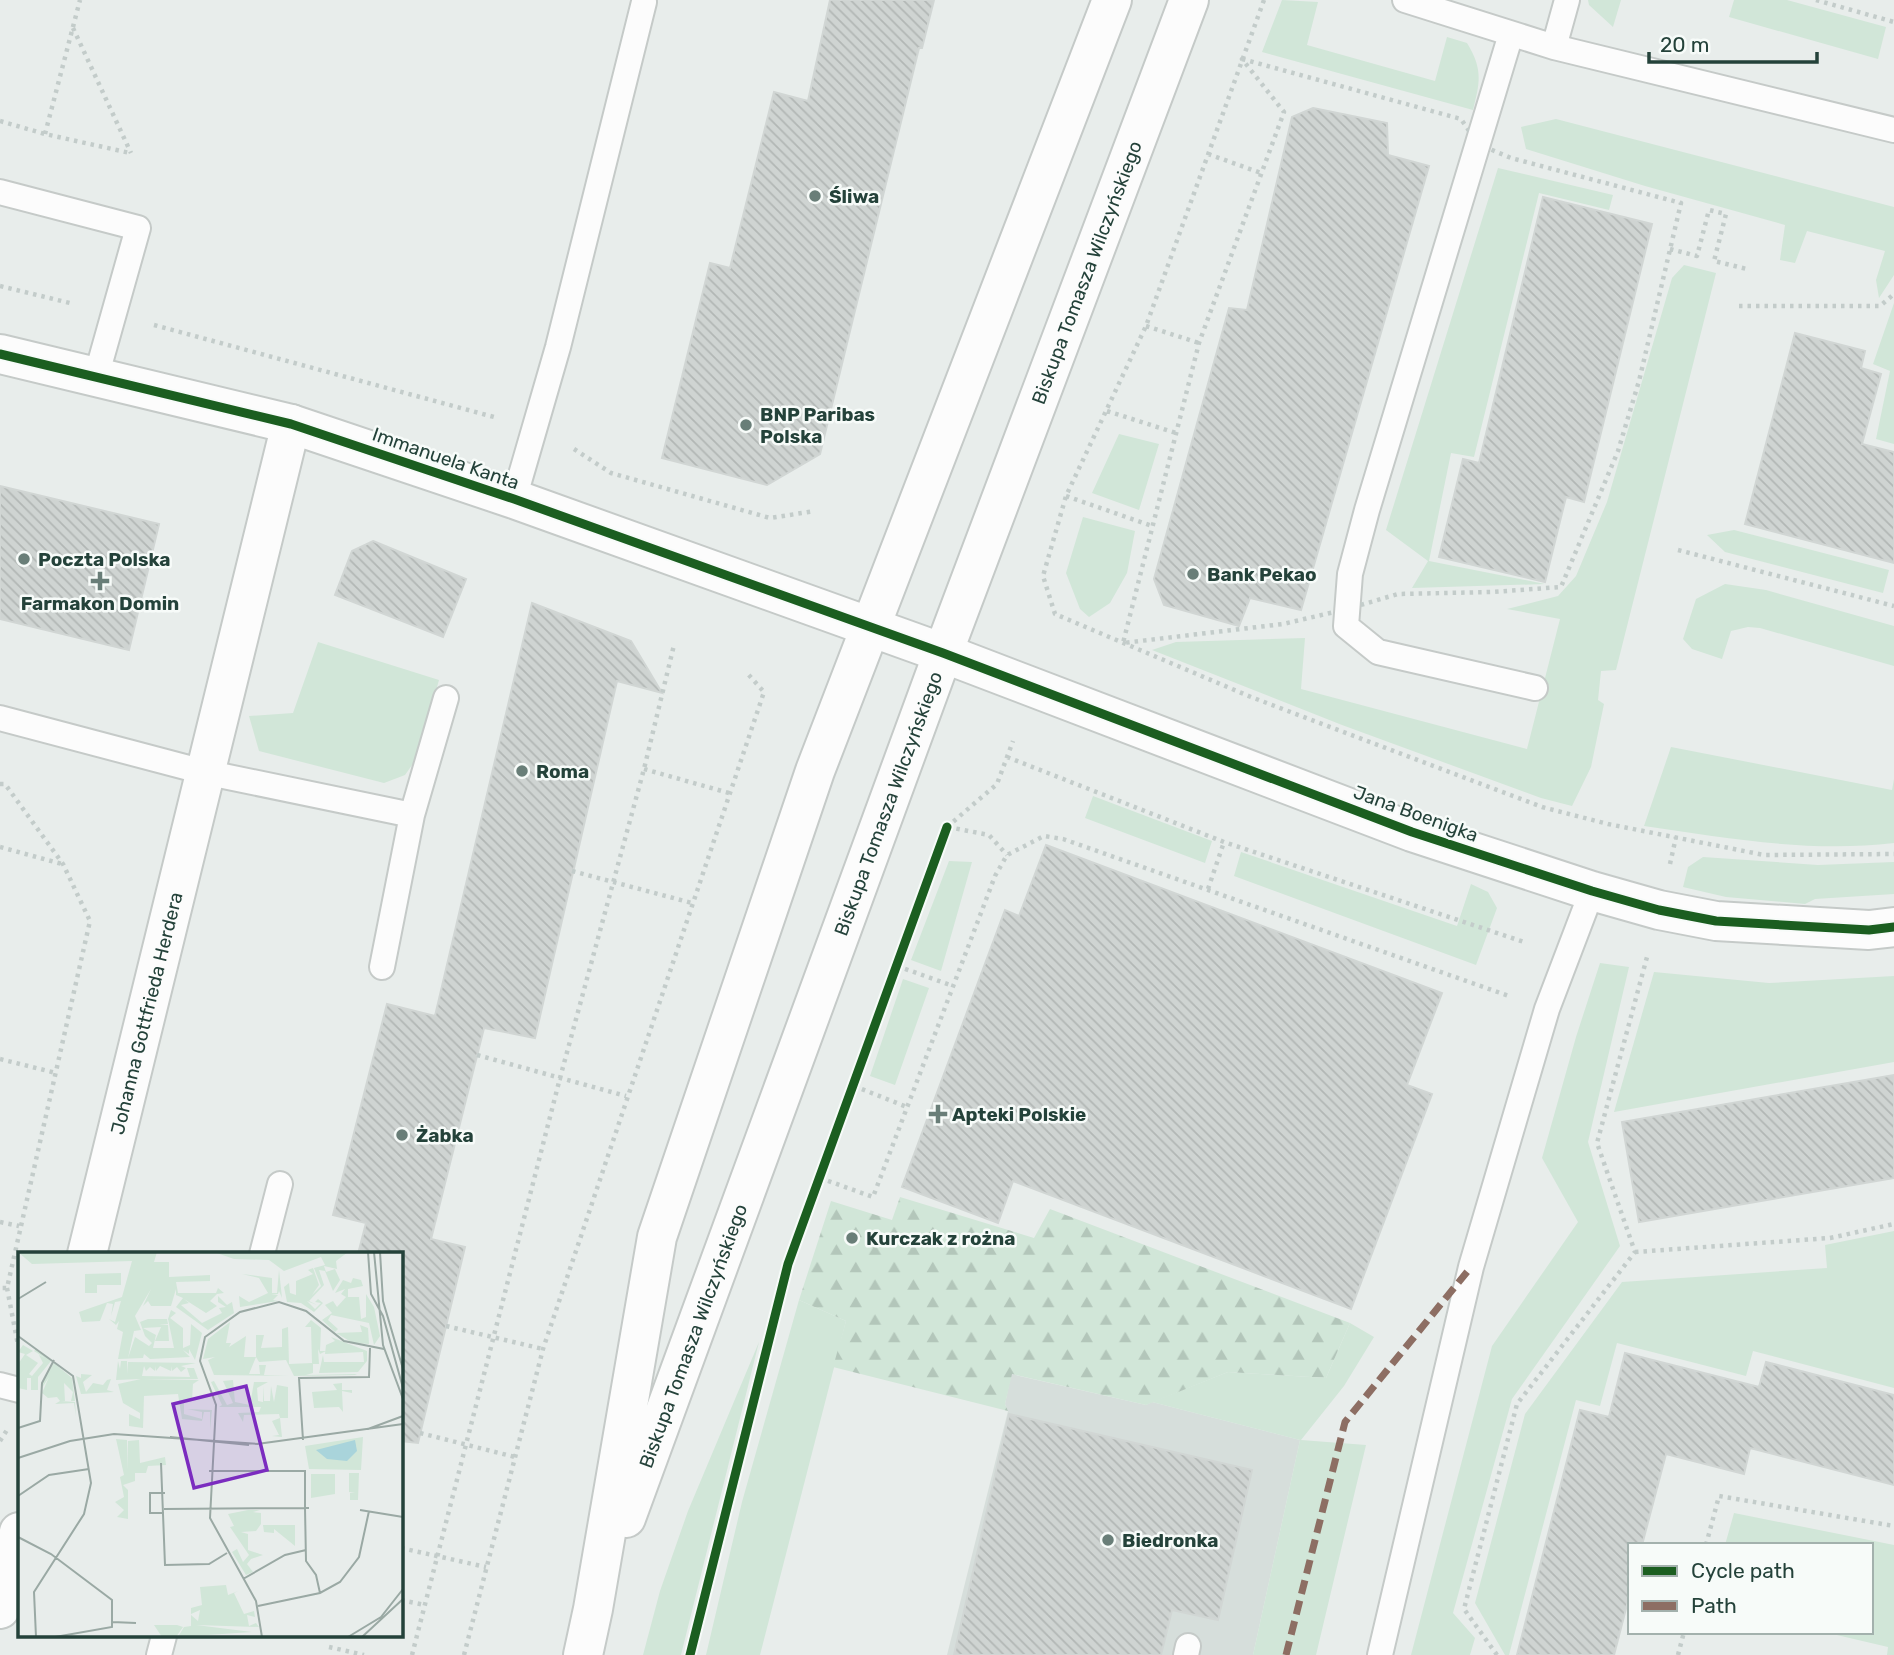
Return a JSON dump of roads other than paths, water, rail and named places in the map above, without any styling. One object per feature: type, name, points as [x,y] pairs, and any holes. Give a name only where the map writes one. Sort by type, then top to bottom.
[{"type":"street","name":"Biskupa Tomasza Wilczyńskiego","points":[[583,1655],[657,1237],[815,771],[1112,0]]},
{"type":"street","name":"Biskupa Tomasza Wilczyńskiego","points":[[593,1609],[943,653],[1189,0]]},
{"type":"street","name":"Immanuela Kanta","points":[[0,354],[291,424],[514,499],[943,653]]},
{"type":"street","name":"Johanna Gottfrieda Herdera","points":[[87,1252],[291,424]]},
{"type":"street","name":"Jana Boenigka","points":[[943,653],[1412,832],[1592,891],[1659,910],[1716,921],[1869,930],[1894,927]]},
{"type":"street","points":[[0,1609],[18,1536]]},
{"type":"lane","points":[[1405,0],[1554,47],[1894,130]]},
{"type":"lane","points":[[1554,47],[1567,0]]},
{"type":"lane","points":[[514,499],[558,347],[644,2]]},
{"type":"lane","points":[[1511,34],[1367,509],[1350,574],[1346,626],[1378,652],[1535,688]]},
{"type":"lane","points":[[0,192],[138,228],[96,377]]},
{"type":"lane","points":[[382,967],[412,815],[446,698]]},
{"type":"lane","points":[[0,718],[204,772],[412,815]]},
{"type":"lane","points":[[1380,1655],[1471,1267],[1547,1009],[1592,891]]},
{"type":"lane","points":[[263,1252],[280,1184]]},
{"type":"lane","points":[[0,1385],[18,1390]]},
{"type":"lane","points":[[159,1655],[163,1638]]},
{"type":"place","name":"Śliwa","points":[[815,196]]},
{"type":"place","name":"BNP Paribas Polska","points":[[746,425]]},
{"type":"place","name":"Poczta Polska","points":[[24,559]]},
{"type":"place","name":"Bank Pekao","points":[[1193,574]]},
{"type":"place","name":"Farmakon Domin","points":[[100,581]]},
{"type":"place","name":"Roma","points":[[522,771]]},
{"type":"place","name":"Apteki Polskie","points":[[938,1114]]},
{"type":"place","name":"Żabka","points":[[402,1135]]},
{"type":"place","name":"Kurczak z rożna","points":[[852,1238]]},
{"type":"place","name":"Biedronka","points":[[1108,1540]]}]
